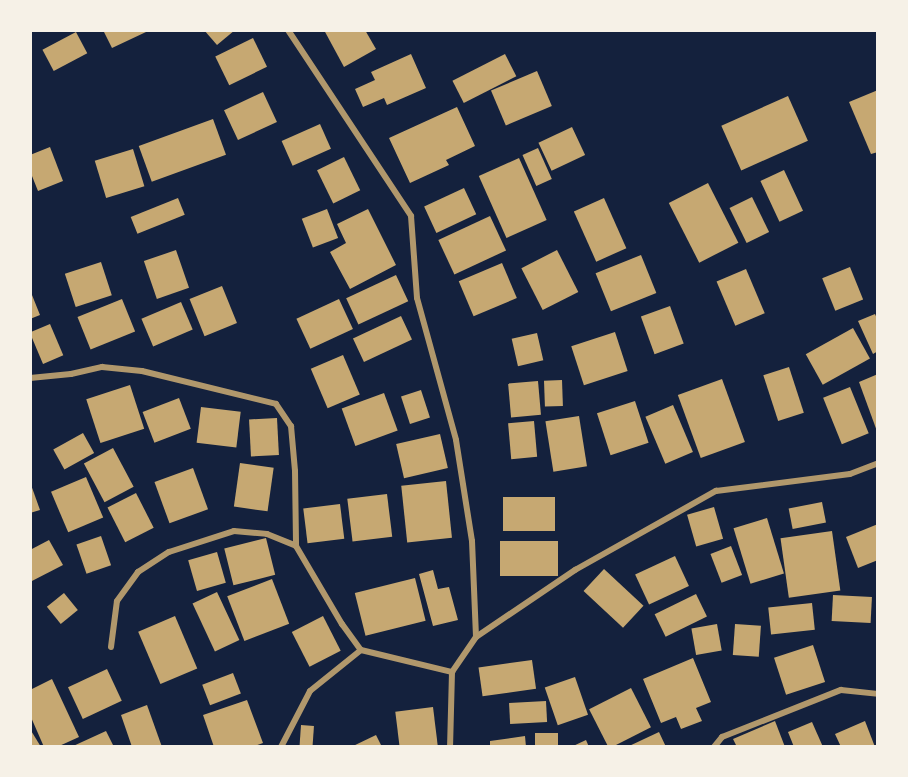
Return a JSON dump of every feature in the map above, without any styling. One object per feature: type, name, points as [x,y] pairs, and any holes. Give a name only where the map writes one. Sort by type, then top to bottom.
[{"type":"street","points":[[288,30],[411,216],[417,298],[456,440],[472,541],[476,637]]},
{"type":"street","points":[[30,378],[70,374],[102,367],[142,371],[276,405],[291,426],[295,471],[296,546],[342,624],[361,650],[452,672]]},
{"type":"street","points":[[450,747],[452,672],[476,637],[575,570],[716,491],[850,474],[878,463]]},
{"type":"street","points":[[111,647],[117,601],[138,572],[169,552],[234,531],[267,534],[296,546]]},
{"type":"street","points":[[281,747],[310,691],[361,650]]},
{"type":"street","points":[[714,747],[722,737],[841,690],[878,694]]},
{"type":"building","points":[[103,30],[145,30],[146,32],[112,48]]},
{"type":"building","points":[[204,30],[235,30],[217,45]]},
{"type":"building","points":[[324,30],[365,30],[376,49],[344,67]]},
{"type":"building","points":[[76,32],[87,53],[54,71],[42,50]]},
{"type":"building","points":[[253,38],[267,67],[229,85],[215,56]]},
{"type":"building","points":[[411,54],[426,88],[387,105],[384,98],[363,107],[355,89],[375,80],[371,72]]},
{"type":"building","points":[[505,54],[516,76],[464,103],[452,81]]},
{"type":"building","points":[[537,71],[552,106],[506,126],[491,91]]},
{"type":"building","points":[[878,90],[878,152],[871,154],[849,102]]},
{"type":"building","points":[[263,92],[277,122],[238,140],[224,110]]},
{"type":"building","points":[[788,96],[808,141],[741,170],[721,126]]},
{"type":"building","points":[[457,107],[475,146],[446,160],[449,165],[410,183],[389,138]]},
{"type":"building","points":[[213,119],[226,155],[152,182],[139,146]]},
{"type":"building","points":[[320,124],[331,149],[293,166],[282,141]]},
{"type":"building","points":[[572,127],[585,155],[552,171],[538,143]]},
{"type":"building","points":[[50,147],[63,181],[38,191],[30,171],[30,155]]},
{"type":"building","points":[[538,148],[552,179],[536,186],[522,155]]},
{"type":"building","points":[[133,149],[144,186],[106,198],[95,161]]},
{"type":"building","points":[[344,157],[360,190],[333,203],[317,170]]},
{"type":"building","points":[[519,158],[547,220],[506,238],[479,176]]},
{"type":"building","points":[[784,170],[803,211],[779,222],[760,181]]},
{"type":"building","points":[[708,183],[738,243],[699,263],[669,203]]},
{"type":"building","points":[[464,188],[476,214],[436,233],[424,207]]},
{"type":"building","points":[[752,197],[769,232],[747,243],[730,208]]},
{"type":"building","points":[[178,198],[185,215],[137,234],[131,217]]},
{"type":"building","points":[[604,198],[626,248],[596,262],[574,211]]},
{"type":"building","points":[[327,209],[338,238],[313,248],[302,219]]},
{"type":"building","points":[[368,209],[396,265],[350,289],[330,252],[346,243],[337,224]]},
{"type":"building","points":[[490,216],[506,250],[454,275],[438,240]]},
{"type":"building","points":[[176,250],[189,288],[157,299],[144,261]]},
{"type":"building","points":[[557,250],[578,292],[543,310],[521,268]]},
{"type":"building","points":[[641,255],[656,293],[611,311],[596,273]]},
{"type":"building","points":[[101,262],[112,295],[76,307],[65,274]]},
{"type":"building","points":[[502,263],[517,298],[474,316],[459,281]]},
{"type":"building","points":[[850,267],[863,299],[835,311],[822,278]]},
{"type":"building","points":[[746,269],[765,313],[735,326],[717,282]]},
{"type":"building","points":[[396,275],[408,301],[358,325],[346,298]]},
{"type":"building","points":[[222,286],[237,323],[205,336],[190,299]]},
{"type":"building","points":[[30,290],[40,315],[30,319]]},
{"type":"building","points":[[122,299],[135,331],[91,349],[77,317]]},
{"type":"building","points":[[339,299],[353,329],[310,349],[296,319]]},
{"type":"building","points":[[181,302],[193,330],[153,346],[141,319]]},
{"type":"building","points":[[670,306],[684,344],[655,354],[641,317]]},
{"type":"building","points":[[875,314],[878,321],[878,351],[873,354],[858,321]]},
{"type":"building","points":[[401,316],[412,340],[364,362],[353,338]]},
{"type":"building","points":[[50,324],[63,355],[43,364],[30,332]]},
{"type":"building","points":[[853,328],[870,359],[823,385],[806,354]]},
{"type":"building","points":[[615,332],[628,371],[584,385],[571,346]]},
{"type":"building","points":[[537,333],[543,360],[518,366],[512,339]]},
{"type":"building","points":[[343,355],[360,395],[328,408],[311,369]]},
{"type":"building","points":[[789,367],[804,413],[778,421],[763,375]]},
{"type":"building","points":[[878,374],[878,434],[859,382]]},
{"type":"building","points":[[722,379],[745,442],[701,458],[678,395]]},
{"type":"building","points":[[562,380],[563,406],[545,407],[544,381]]},
{"type":"building","points":[[538,381],[541,415],[511,417],[508,384]]},
{"type":"building","points":[[130,385],[144,429],[100,443],[86,399]]},
{"type":"building","points":[[850,387],[869,433],[842,444],[823,398]]},
{"type":"building","points":[[421,390],[430,418],[410,424],[401,396]]},
{"type":"building","points":[[384,393],[398,431],[355,446],[342,408]]},
{"type":"building","points":[[179,398],[191,429],[154,443],[143,412]]},
{"type":"building","points":[[635,401],[649,443],[611,455],[597,413]]},
{"type":"building","points":[[673,405],[693,452],[665,464],[645,417]]},
{"type":"building","points":[[201,407],[241,412],[236,448],[197,443]]},
{"type":"building","points":[[579,416],[587,466],[553,472],[545,421]]},
{"type":"building","points":[[277,418],[279,455],[251,456],[249,419]]},
{"type":"building","points":[[534,421],[537,457],[511,459],[508,423]]},
{"type":"building","points":[[83,433],[94,453],[64,470],[53,449]]},
{"type":"building","points":[[440,434],[448,468],[404,478],[396,444]]},
{"type":"building","points":[[113,448],[134,487],[105,502],[84,463]]},
{"type":"building","points":[[240,463],[274,468],[268,511],[234,507]]},
{"type":"building","points":[[193,468],[208,509],[170,523],[154,482]]},
{"type":"building","points":[[86,477],[103,518],[68,532],[51,492]]},
{"type":"building","points":[[446,481],[452,538],[407,542],[401,486]]},
{"type":"building","points":[[30,482],[40,510],[30,513]]},
{"type":"building","points":[[136,493],[154,528],[125,542],[107,508]]},
{"type":"building","points":[[387,494],[392,537],[353,542],[347,499]]},
{"type":"building","points":[[503,497],[555,497],[555,531],[503,531]]},
{"type":"building","points":[[822,502],[826,523],[793,529],[789,508]]},
{"type":"building","points":[[340,504],[344,539],[308,543],[303,509]]},
{"type":"building","points":[[714,507],[723,539],[696,546],[687,515]]},
{"type":"building","points":[[767,518],[784,573],[750,584],[734,528]]},
{"type":"building","points":[[878,524],[878,560],[858,568],[846,537]]},
{"type":"building","points":[[832,531],[840,590],[789,598],[781,538]]},
{"type":"building","points":[[101,536],[111,565],[87,574],[76,544]]},
{"type":"building","points":[[266,538],[275,575],[233,585],[224,548]]},
{"type":"building","points":[[49,540],[63,565],[30,582],[30,550]]},
{"type":"building","points":[[500,541],[558,541],[558,576],[500,576]]},
{"type":"building","points":[[731,546],[742,575],[722,583],[710,554]]},
{"type":"building","points":[[217,552],[226,583],[197,591],[188,560]]},
{"type":"building","points":[[675,556],[689,586],[649,605],[635,575]]},
{"type":"building","points":[[604,569],[643,606],[623,628],[584,591]]},
{"type":"building","points":[[433,570],[438,589],[449,587],[458,620],[433,626],[419,574]]},
{"type":"building","points":[[415,578],[426,621],[365,636],[355,593]]},
{"type":"building","points":[[272,579],[289,624],[244,641],[227,596]]},
{"type":"building","points":[[217,592],[239,640],[215,651],[193,603]]},
{"type":"building","points":[[64,593],[78,610],[61,624],[47,607]]},
{"type":"building","points":[[696,594],[707,616],[666,637],[655,614]]},
{"type":"building","points":[[833,595],[872,597],[871,623],[832,621]]},
{"type":"building","points":[[812,603],[815,630],[771,634],[768,608]]},
{"type":"building","points":[[175,616],[197,668],[160,684],[138,632]]},
{"type":"building","points":[[323,616],[341,651],[310,667],[292,632]]},
{"type":"building","points":[[717,624],[722,651],[696,655],[691,629]]},
{"type":"building","points":[[735,624],[761,626],[759,657],[733,655]]},
{"type":"building","points":[[813,645],[825,682],[786,695],[774,658]]},
{"type":"building","points":[[693,658],[711,702],[696,708],[702,721],[681,729],[676,717],[661,723],[643,679]]},
{"type":"building","points":[[532,660],[536,689],[483,696],[479,668]]},
{"type":"building","points":[[107,669],[122,701],[83,719],[68,687]]},
{"type":"building","points":[[233,673],[241,694],[210,705],[202,685]]},
{"type":"building","points":[[575,677],[588,715],[558,725],[545,687]]},
{"type":"building","points":[[52,679],[79,737],[57,747],[44,747],[30,715],[30,690]]},
{"type":"building","points":[[631,688],[651,727],[608,747],[589,709]]},
{"type":"building","points":[[247,700],[263,743],[252,747],[214,747],[203,715]]},
{"type":"building","points":[[546,701],[547,722],[510,724],[509,703]]},
{"type":"building","points":[[147,705],[162,747],[132,747],[121,715]]},
{"type":"building","points":[[433,707],[438,747],[400,747],[395,712]]},
{"type":"building","points":[[775,721],[785,747],[737,747],[733,739]]},
{"type":"building","points":[[865,721],[875,747],[841,747],[835,734]]},
{"type":"building","points":[[812,722],[823,747],[794,747],[788,732]]},
{"type":"building","points":[[301,725],[314,726],[312,747],[299,747]]},
{"type":"building","points":[[30,729],[41,747],[30,747]]},
{"type":"building","points":[[106,731],[114,747],[71,747]]},
{"type":"building","points":[[659,732],[666,747],[627,747]]},
{"type":"building","points":[[535,733],[558,733],[558,747],[535,747]]},
{"type":"building","points":[[376,735],[382,747],[351,747]]},
{"type":"building","points":[[525,736],[526,747],[490,747],[490,741]]},
{"type":"building","points":[[586,740],[589,747],[571,747]]}]
